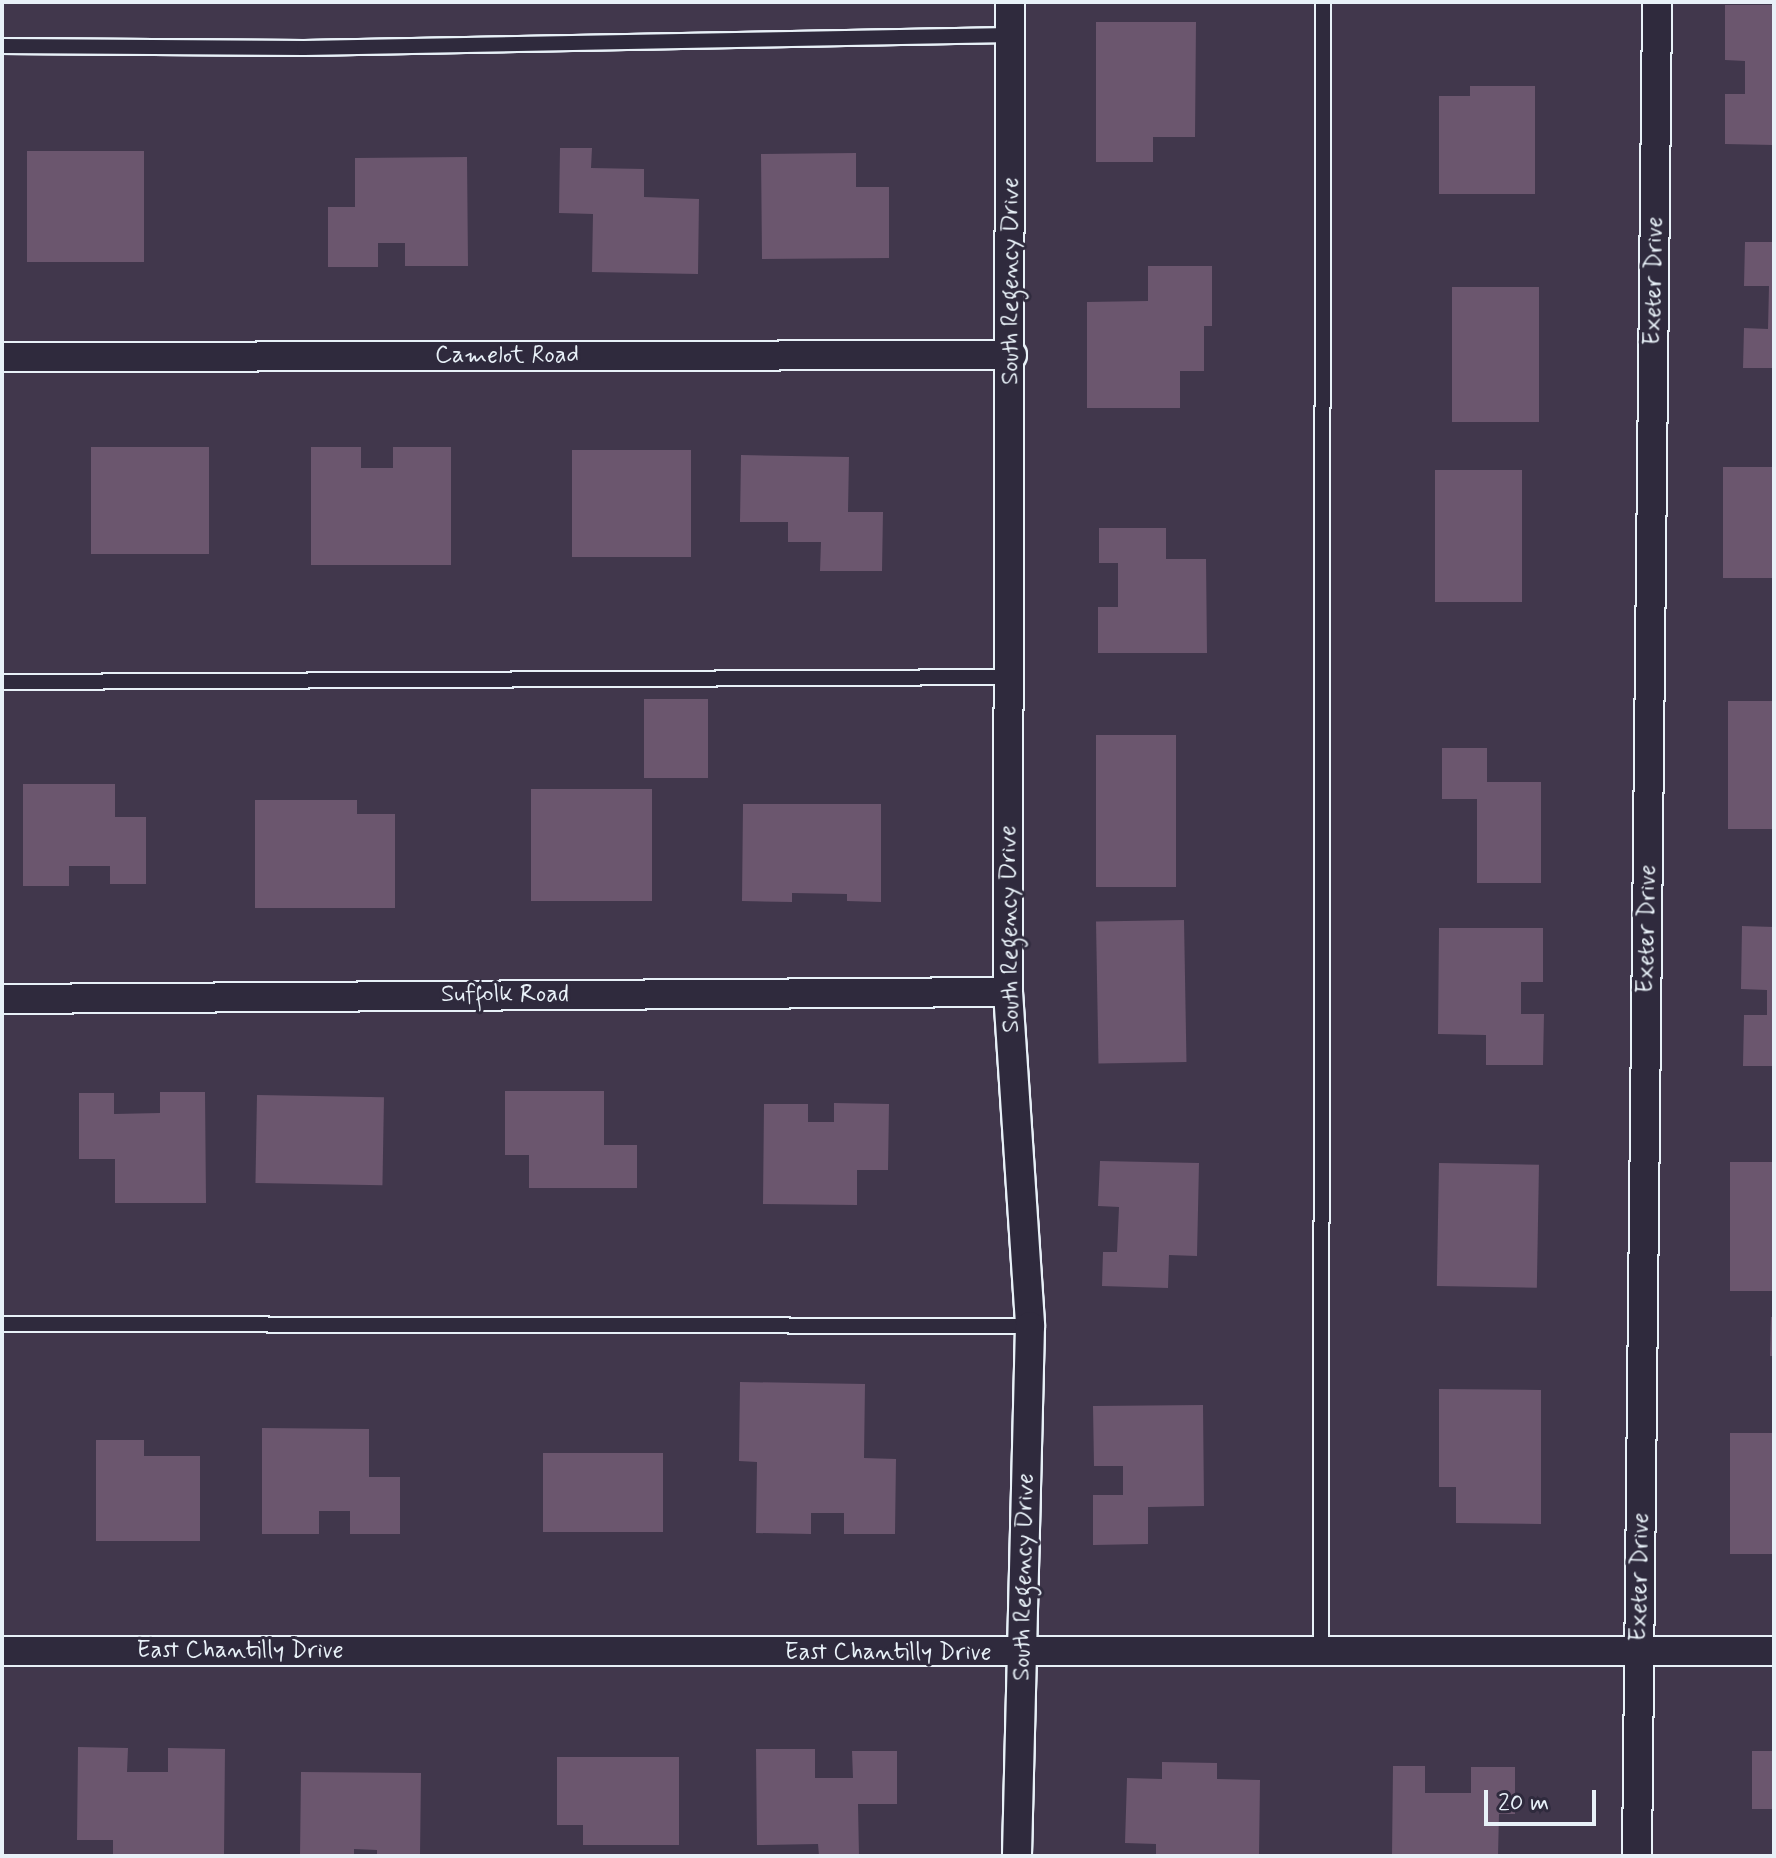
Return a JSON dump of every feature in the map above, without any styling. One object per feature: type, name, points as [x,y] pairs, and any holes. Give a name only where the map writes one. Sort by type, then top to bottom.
[{"type":"street","name":"South Regency Drive","points":[[1010,2],[1012,355],[1008,992],[1030,1326],[1017,1856]]},
{"type":"street","name":"Exeter Drive","points":[[1637,1856],[1657,2]]},
{"type":"street","name":"Camelot Road","points":[[2,357],[1012,355]]},
{"type":"street","name":"Suffolk Road","points":[[2,999],[1008,992]]},
{"type":"street","name":"East Chantilly Drive","points":[[2,1651],[1774,1651]]},
{"type":"lane","points":[[1321,1649],[1323,2]]},
{"type":"lane","points":[[2,46],[304,48],[1010,35]]},
{"type":"lane","points":[[2,682],[1009,677]]},
{"type":"lane","points":[[2,1324],[1030,1326]]},
{"type":"building","points":[[1725,5],[1774,5],[1774,145],[1725,144],[1725,94],[1745,94],[1745,61],[1725,60]]},
{"type":"building","points":[[1096,22],[1196,22],[1195,137],[1153,137],[1153,162],[1096,162]]},
{"type":"building","points":[[1470,86],[1535,86],[1535,194],[1439,194],[1439,96],[1470,96]]},
{"type":"building","points":[[560,148],[592,148],[591,168],[644,169],[644,197],[699,199],[698,274],[592,272],[593,214],[559,213]]},
{"type":"building","points":[[27,151],[144,151],[144,262],[27,262]]},
{"type":"building","points":[[856,153],[856,187],[889,187],[889,258],[762,259],[761,154]]},
{"type":"building","points":[[467,157],[468,266],[405,266],[405,243],[378,243],[378,267],[328,267],[328,207],[355,207],[355,158]]},
{"type":"building","points":[[1745,242],[1774,242],[1774,368],[1743,368],[1744,328],[1768,329],[1769,286],[1744,286]]},
{"type":"building","points":[[1148,266],[1212,266],[1212,326],[1204,326],[1204,371],[1180,371],[1180,408],[1087,408],[1087,302],[1148,301]]},
{"type":"building","points":[[1452,287],[1539,287],[1539,422],[1452,422]]},
{"type":"building","points":[[91,447],[209,447],[209,554],[91,554]]},
{"type":"building","points":[[311,447],[361,447],[361,468],[393,468],[393,447],[451,447],[451,565],[311,565]]},
{"type":"building","points":[[572,450],[691,450],[691,557],[572,557]]},
{"type":"building","points":[[741,455],[849,457],[848,512],[883,512],[882,571],[820,571],[821,542],[788,542],[788,522],[740,522]]},
{"type":"building","points":[[1723,467],[1774,467],[1774,578],[1723,578]]},
{"type":"building","points":[[1435,470],[1522,470],[1522,602],[1435,602]]},
{"type":"building","points":[[1099,528],[1166,528],[1166,559],[1206,559],[1207,653],[1098,653],[1098,607],[1118,607],[1118,563],[1099,563]]},
{"type":"building","points":[[644,699],[708,699],[708,778],[644,778]]},
{"type":"building","points":[[1728,701],[1774,701],[1774,829],[1728,829]]},
{"type":"building","points":[[1096,735],[1176,735],[1176,887],[1096,887]]},
{"type":"building","points":[[1442,748],[1487,748],[1487,782],[1541,782],[1541,883],[1477,883],[1477,799],[1442,799]]},
{"type":"building","points":[[23,784],[115,784],[115,817],[146,817],[146,884],[110,884],[110,866],[69,866],[69,886],[23,886]]},
{"type":"building","points":[[531,789],[652,789],[652,901],[531,901]]},
{"type":"building","points":[[255,800],[357,800],[357,814],[395,814],[395,908],[255,908]]},
{"type":"building","points":[[743,804],[881,804],[881,902],[847,901],[847,894],[792,893],[792,902],[742,901]]},
{"type":"building","points":[[1184,920],[1186,1062],[1098,1064],[1096,922]]},
{"type":"building","points":[[1742,926],[1774,927],[1774,1066],[1743,1066],[1744,1015],[1767,1015],[1767,990],[1741,989]]},
{"type":"building","points":[[1439,928],[1543,928],[1543,982],[1521,982],[1521,1014],[1544,1014],[1543,1065],[1486,1065],[1486,1035],[1438,1034]]},
{"type":"building","points":[[505,1091],[604,1091],[604,1145],[637,1145],[637,1188],[529,1188],[529,1155],[505,1155]]},
{"type":"building","points":[[160,1092],[205,1092],[206,1203],[115,1203],[115,1159],[79,1159],[79,1093],[114,1093],[114,1114],[160,1113]]},
{"type":"building","points":[[257,1095],[384,1097],[382,1185],[255,1183]]},
{"type":"building","points":[[834,1103],[889,1104],[888,1170],[857,1170],[857,1205],[763,1204],[764,1104],[808,1104],[808,1122],[834,1122]]},
{"type":"building","points":[[1100,1161],[1199,1163],[1197,1256],[1169,1255],[1168,1288],[1102,1286],[1103,1252],[1117,1252],[1119,1207],[1098,1206]]},
{"type":"building","points":[[1730,1162],[1774,1162],[1774,1291],[1730,1291]]},
{"type":"building","points":[[1439,1163],[1539,1165],[1537,1288],[1437,1286]]},
{"type":"building","points":[[1771,1317],[1774,1317],[1774,1356],[1770,1356]]},
{"type":"building","points":[[740,1382],[865,1384],[864,1458],[896,1459],[895,1534],[844,1534],[844,1513],[811,1513],[811,1534],[756,1533],[757,1462],[739,1461]]},
{"type":"building","points":[[1439,1389],[1541,1390],[1541,1524],[1456,1523],[1456,1487],[1439,1487]]},
{"type":"building","points":[[1203,1405],[1204,1506],[1148,1507],[1148,1544],[1093,1545],[1093,1495],[1123,1495],[1123,1466],[1094,1466],[1093,1406]]},
{"type":"building","points":[[262,1428],[369,1429],[369,1477],[400,1477],[400,1534],[350,1534],[350,1511],[319,1511],[319,1534],[262,1534]]},
{"type":"building","points":[[1730,1433],[1774,1433],[1774,1554],[1730,1554]]},
{"type":"building","points":[[96,1440],[144,1440],[144,1456],[200,1456],[200,1541],[96,1541]]},
{"type":"building","points":[[543,1453],[663,1453],[663,1532],[543,1532]]},
{"type":"building","points":[[78,1747],[128,1748],[127,1772],[168,1772],[168,1748],[225,1749],[224,1856],[113,1855],[113,1840],[77,1840]]},
{"type":"building","points":[[756,1749],[815,1749],[815,1778],[853,1778],[852,1751],[897,1751],[897,1804],[858,1804],[859,1856],[819,1856],[818,1844],[757,1845]]},
{"type":"building","points":[[1752,1751],[1774,1751],[1774,1809],[1752,1809]]},
{"type":"building","points":[[557,1757],[679,1757],[679,1845],[583,1845],[583,1825],[557,1825]]},
{"type":"building","points":[[1162,1762],[1217,1763],[1217,1779],[1260,1780],[1259,1856],[1156,1856],[1156,1844],[1125,1843],[1127,1778],[1162,1779]]},
{"type":"building","points":[[1393,1766],[1425,1766],[1425,1793],[1471,1793],[1471,1767],[1515,1767],[1515,1814],[1499,1814],[1498,1856],[1392,1856]]},
{"type":"building","points":[[301,1772],[421,1773],[420,1856],[377,1856],[377,1850],[354,1849],[354,1856],[300,1856]]}]
